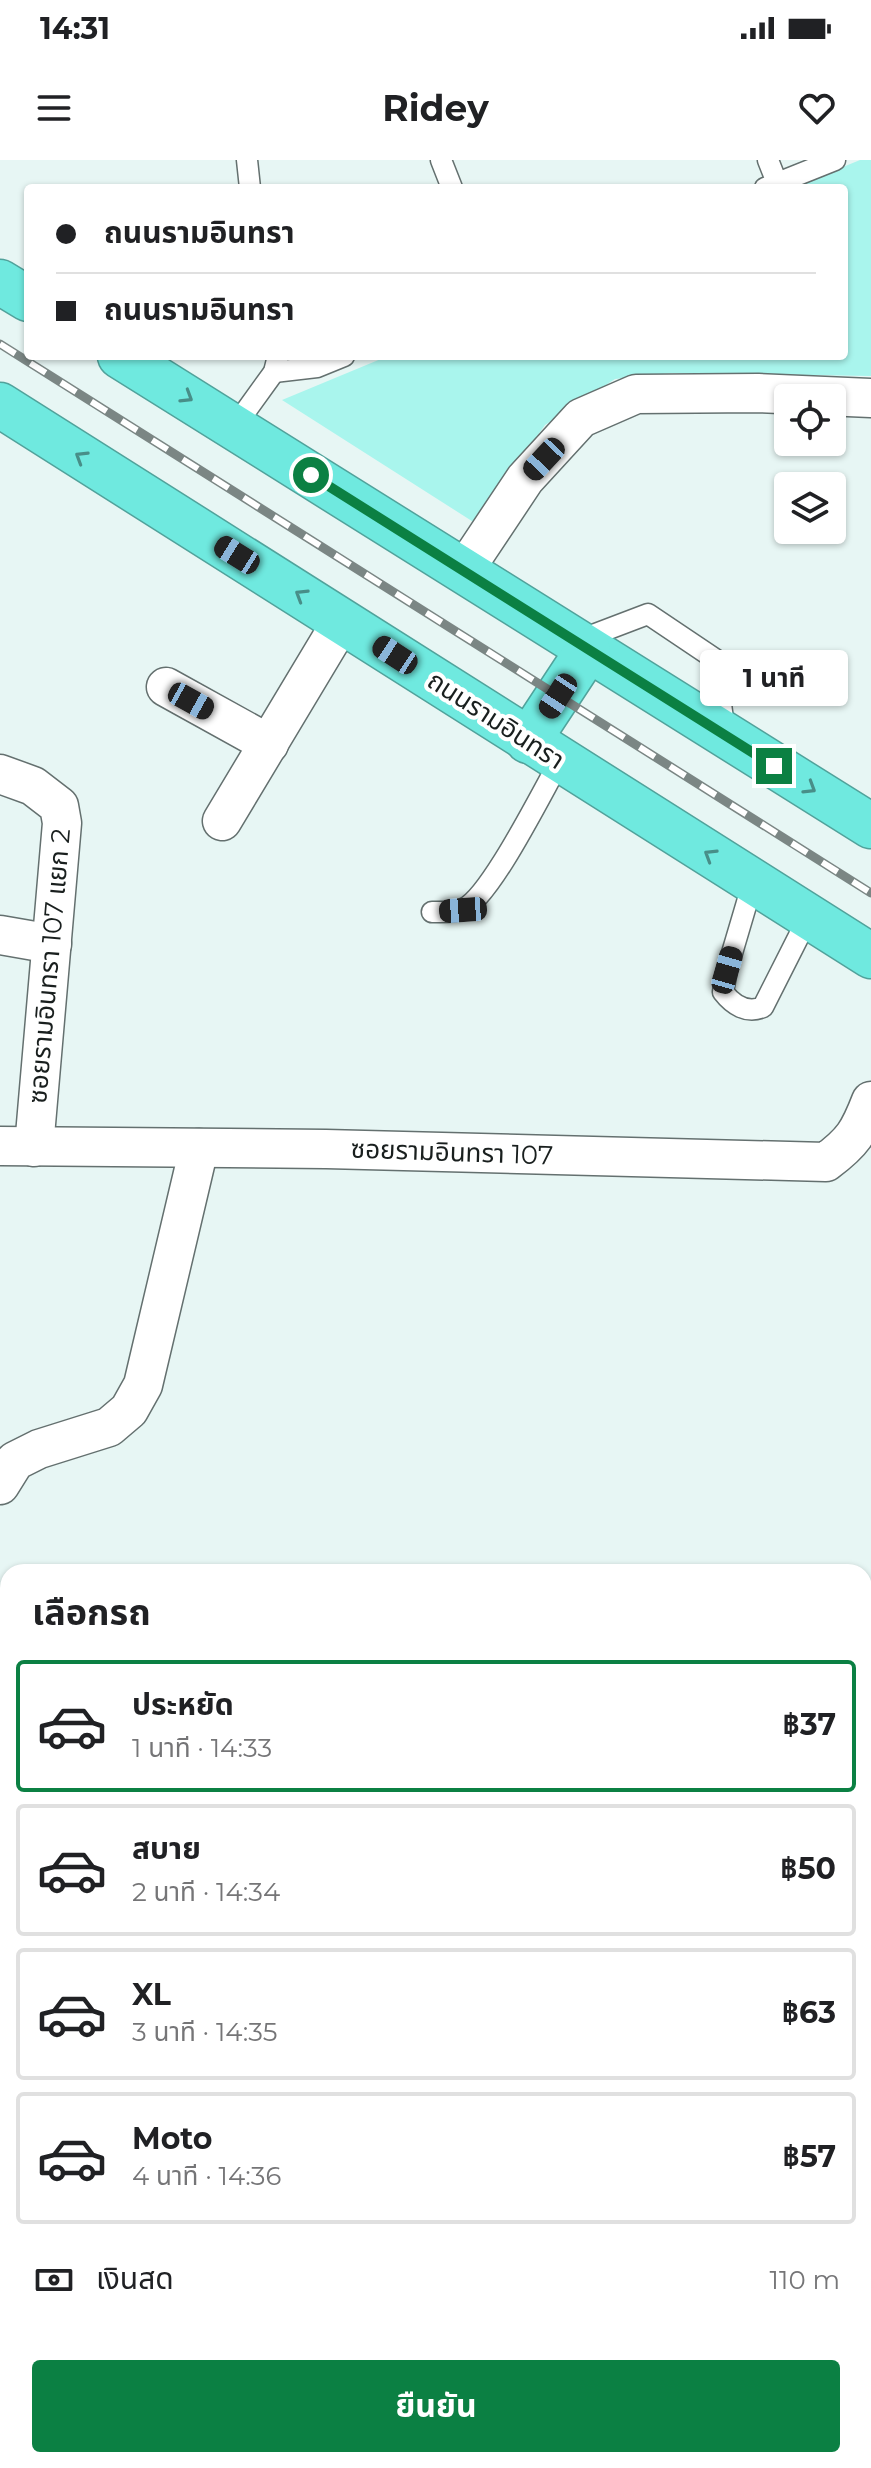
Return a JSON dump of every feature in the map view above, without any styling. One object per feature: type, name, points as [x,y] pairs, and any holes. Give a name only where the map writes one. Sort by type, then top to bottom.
[{"type":"highway","points":[[0,282],[24,297]]},
{"type":"highway","points":[[127,360],[871,826]]},
{"type":"highway","name":"ถนนรามอินทรา","points":[[0,405],[871,956]]},
{"type":"highway","points":[[544,751],[580,646]]},
{"type":"street","points":[[463,572],[525,479],[581,418],[636,394],[758,393],[871,398]]},
{"type":"street","points":[[222,821],[342,621]]},
{"type":"street","points":[[166,687],[269,744]]},
{"type":"street","name":"ซอยรามอินทรา 107 แยก 2","points":[[0,774],[33,786],[59,806],[62,823],[52,944],[17,1146]]},
{"type":"street","points":[[0,935],[52,944]]},
{"type":"street","name":"ซอยรามอินทรา 107","points":[[17,1146],[826,1162],[848,1146],[858,1133],[871,1101]]},
{"type":"street","points":[[0,1485],[15,1461],[39,1449],[109,1427],[129,1410],[143,1385],[199,1148]]},
{"type":"lane","points":[[247,160],[250,184]]},
{"type":"lane","points":[[441,160],[450,184]]},
{"type":"lane","points":[[768,160],[771,184]]},
{"type":"lane","points":[[776,184],[835,160]]},
{"type":"lane","points":[[235,426],[276,364],[317,367],[334,360]]},
{"type":"lane","points":[[580,646],[648,614],[715,659],[726,737]]},
{"type":"lane","points":[[432,912],[463,910],[474,902],[496,873],[544,751]]},
{"type":"lane","points":[[753,882],[723,992],[740,1008],[755,1010],[763,1007],[808,918]]},
{"type":"shaded area","points":[[860,160],[871,160],[871,376],[672,373],[615,379],[545,425],[475,523],[282,400],[378,360],[848,360],[848,184],[802,184]]},
{"type":"railway","points":[[0,344],[24,359]]},
{"type":"railway","points":[[25,360],[871,893]]},
{"type":"route","points":[[311,475],[774,766]]}]
